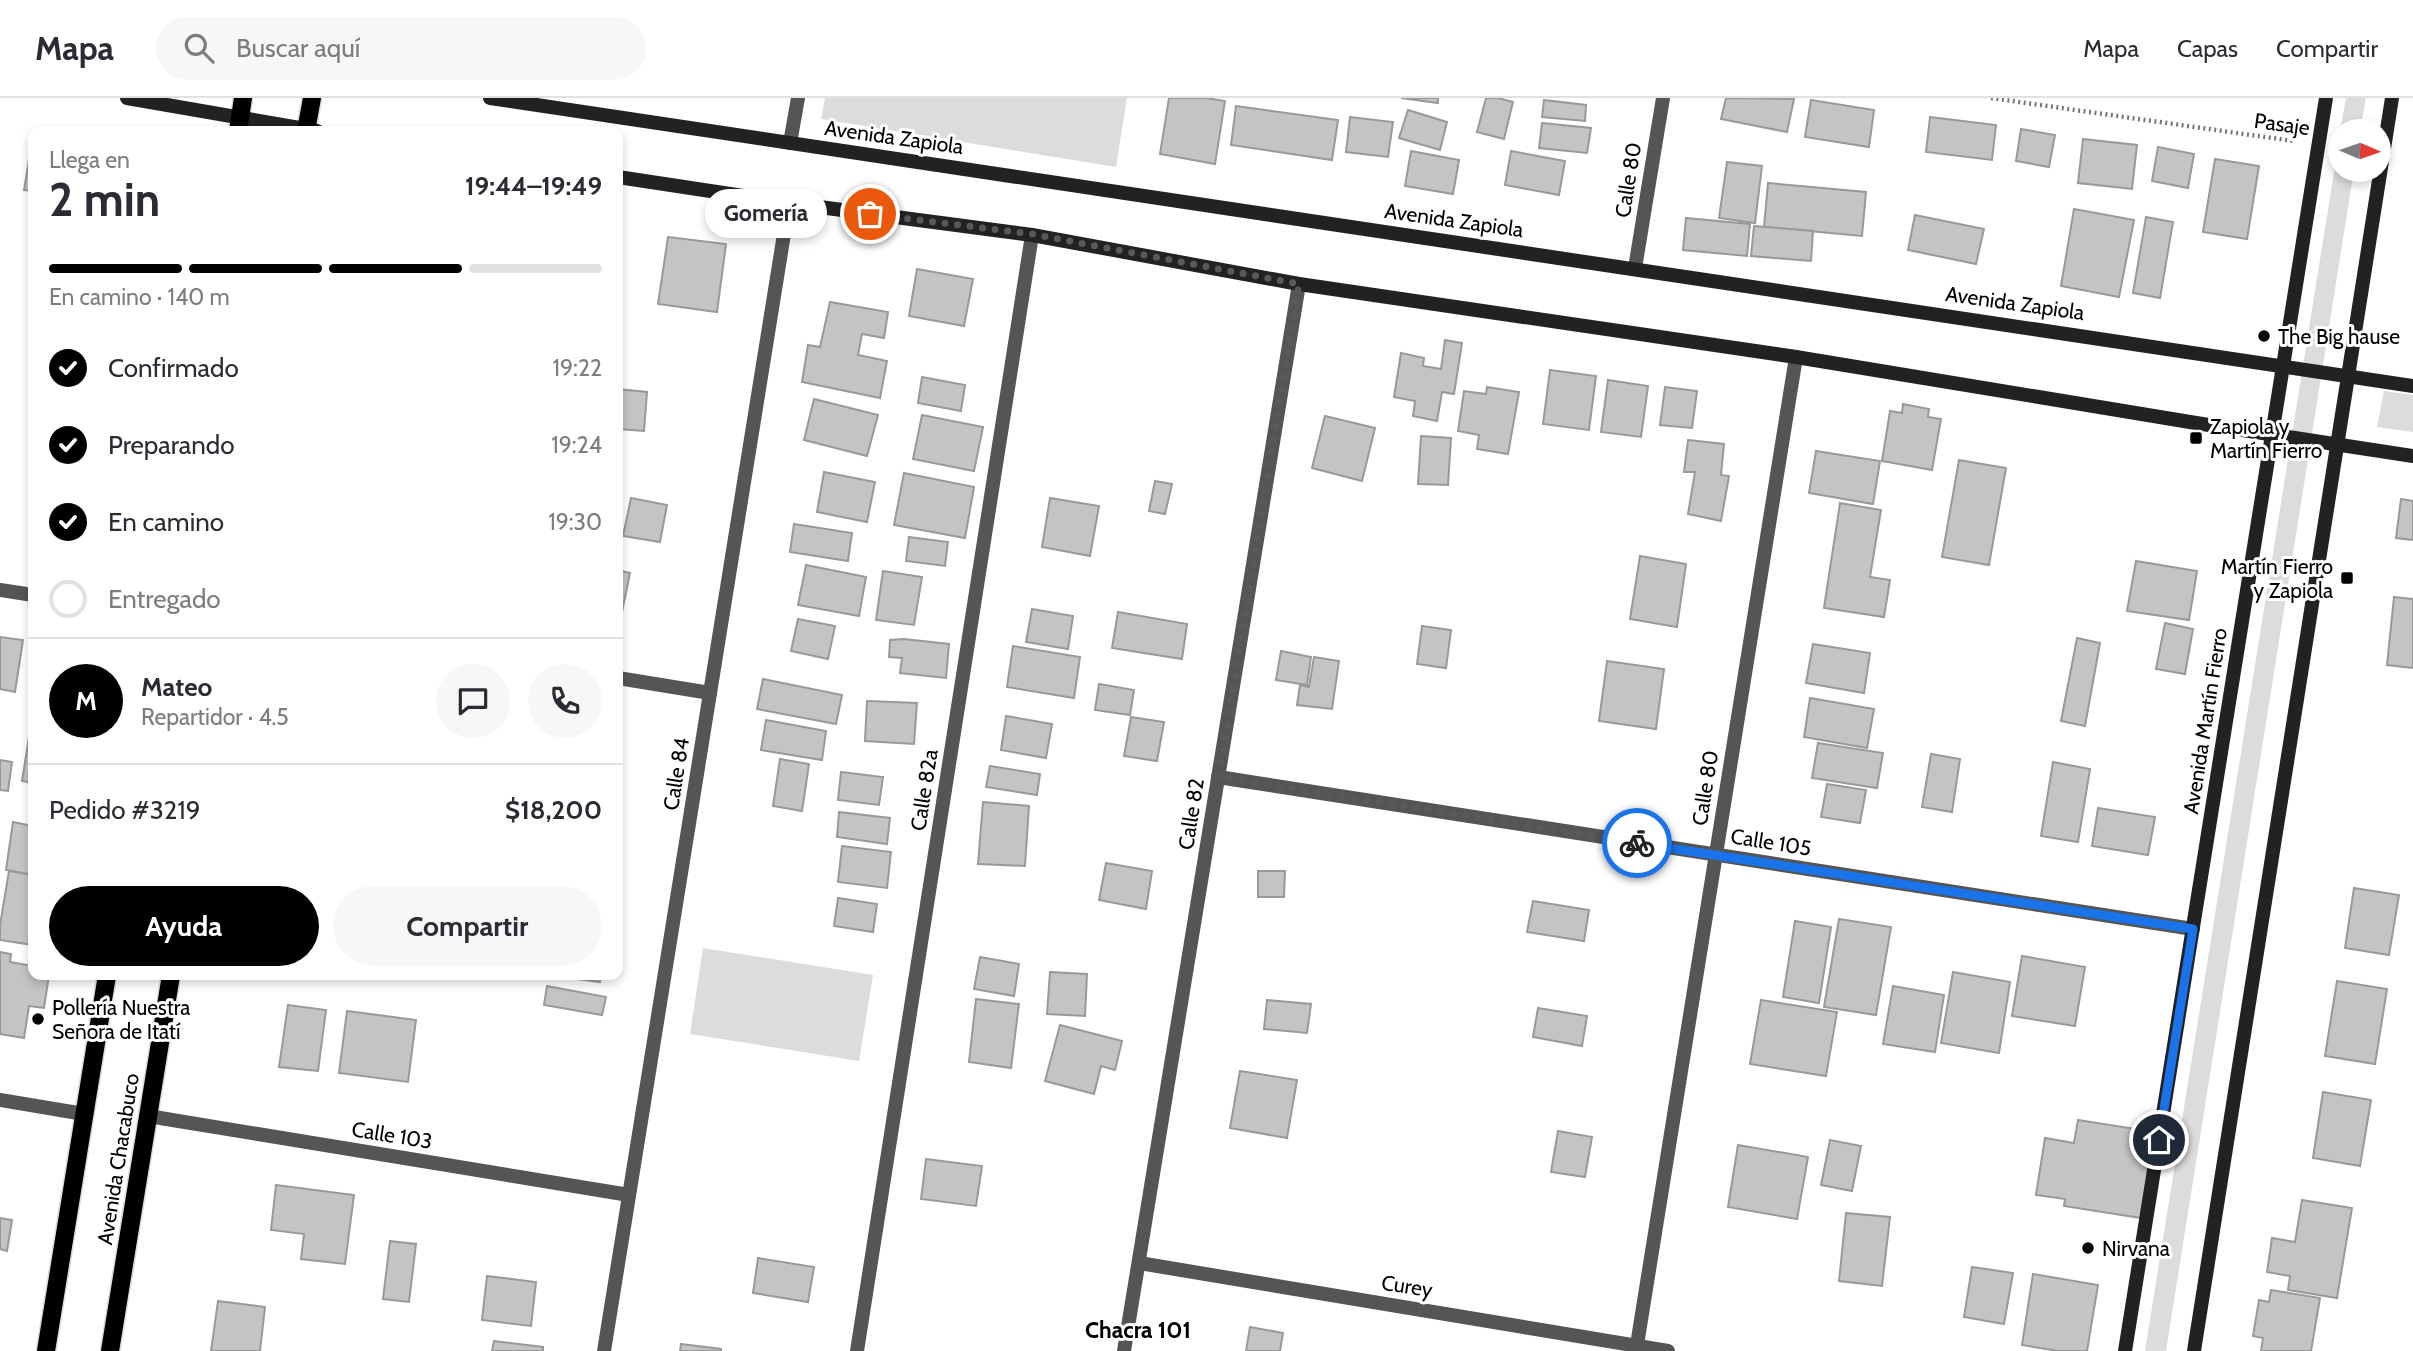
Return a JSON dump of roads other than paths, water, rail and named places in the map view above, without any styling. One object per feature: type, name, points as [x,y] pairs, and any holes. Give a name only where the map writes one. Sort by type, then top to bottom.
[{"type":"main road","points":[[127,98],[239,124],[259,126]]},
{"type":"main road","points":[[239,124],[243,98]]},
{"type":"main road","points":[[310,126],[312,98]]},
{"type":"main road","name":"Avenida Zapiola","points":[[489,98],[2413,386]]},
{"type":"main road","name":"Avenida Martín Fierro","points":[[2125,1351],[2326,98]]},
{"type":"main road","points":[[2194,1351],[2392,98]]},
{"type":"main road","points":[[623,178],[789,203],[1032,234],[1299,284],[1796,357],[2413,456]]},
{"type":"main road","name":"Avenida Chacabuco","points":[[46,1351],[106,980]]},
{"type":"main road","name":"Avenida Chacabuco","points":[[110,1351],[169,980]]},
{"type":"street","points":[[790,143],[797,98]]},
{"type":"street","name":"Calle 80","points":[[1635,268],[1663,98]]},
{"type":"street","name":"Calle 84","points":[[604,1351],[789,203]]},
{"type":"street","name":"Calle 82a","points":[[858,1351],[1032,234]]},
{"type":"street","name":"Calle 82","points":[[1124,1351],[1299,284]]},
{"type":"street","name":"Calle 80","points":[[1636,1348],[1796,357]]},
{"type":"street","points":[[0,590],[28,594]]},
{"type":"street","points":[[623,679],[710,693]]},
{"type":"street","name":"Calle 105","points":[[1219,777],[2193,929]]},
{"type":"street","points":[[0,1100],[85,1114]]},
{"type":"street","name":"Calle 103","points":[[148,1116],[629,1195]]},
{"type":"street","name":"Curey","points":[[1139,1263],[1636,1348],[1668,1351]]},
{"type":"place","name":"Gomería","points":[[870,214]]},
{"type":"place","name":"The Big hause","points":[[2264,336]]},
{"type":"place","name":"Zapiola y Martín Fierro","points":[[2196,438]]},
{"type":"place","name":"Martín Fierro y Zapiola","points":[[2347,578]]},
{"type":"place","name":"Pollería Nuestra Señora de Itatí","points":[[38,1019]]},
{"type":"place","name":"Nirvana","points":[[2088,1248]]},
{"type":"district","name":"Chacra 101","points":[[1138,1330]]}]
